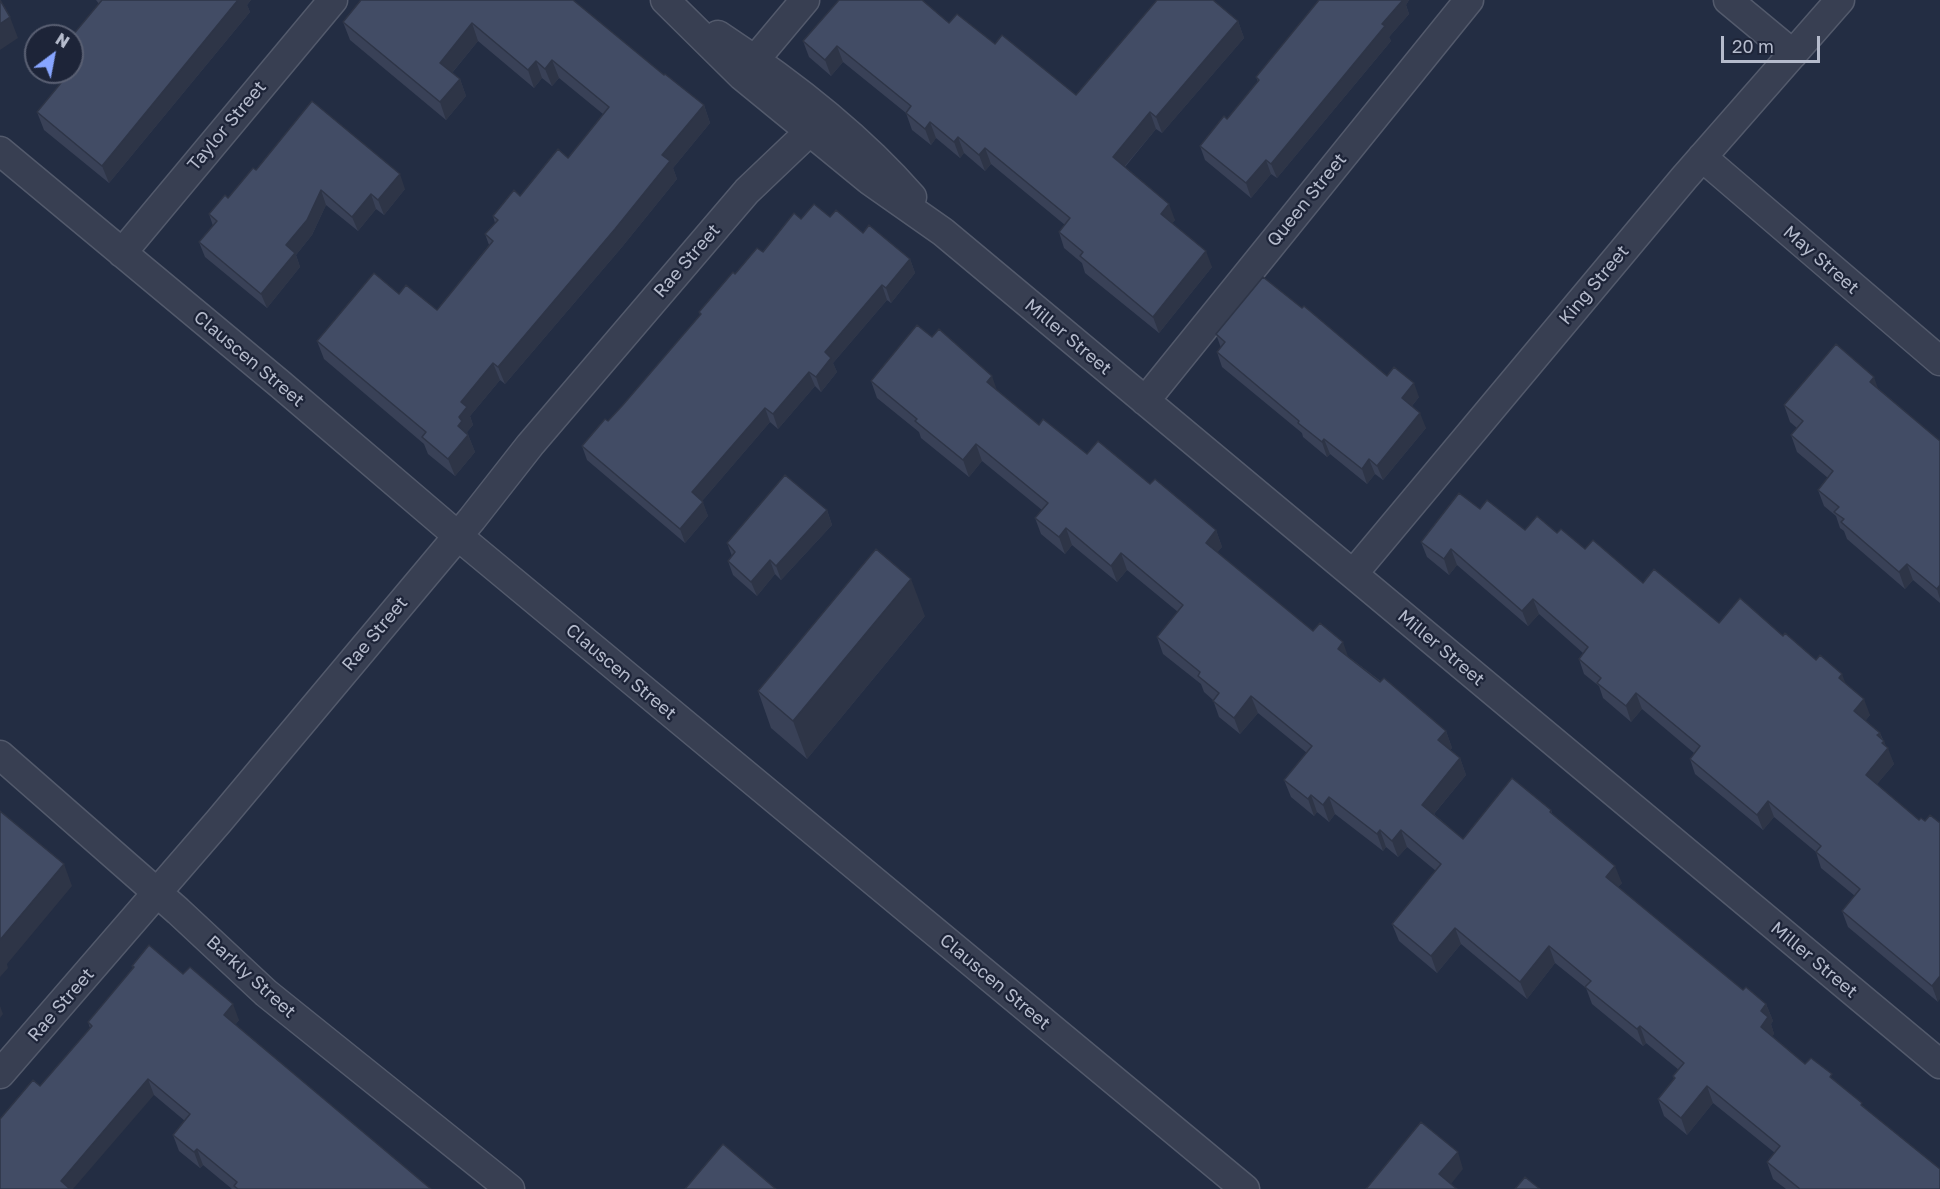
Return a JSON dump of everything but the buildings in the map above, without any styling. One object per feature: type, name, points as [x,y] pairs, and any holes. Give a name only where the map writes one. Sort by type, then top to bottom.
[{"type":"street","name":"Taylor Street","points":[[122,252],[333,0]]},
{"type":"street","points":[[748,68],[805,0]]},
{"type":"street","name":"Queen Street","points":[[1145,401],[1469,0]]},
{"type":"street","points":[[1728,0],[1793,54]]},
{"type":"street","name":"King Street","points":[[1353,574],[1702,157],[1840,0]]},
{"type":"street","name":"Miller Street","points":[[670,3],[807,116],[869,180],[943,232],[1940,1064]]},
{"type":"street","name":"Rae Street","points":[[0,1074],[226,812],[458,536],[530,445],[747,191],[807,116]]},
{"type":"street","name":"Clauscen Street","points":[[0,152],[280,384],[458,536],[1245,1189]]},
{"type":"street","name":"May Street","points":[[1702,157],[1940,361]]},
{"type":"street","name":"Barkly Street","points":[[0,755],[156,892],[266,993],[510,1189]]}]
